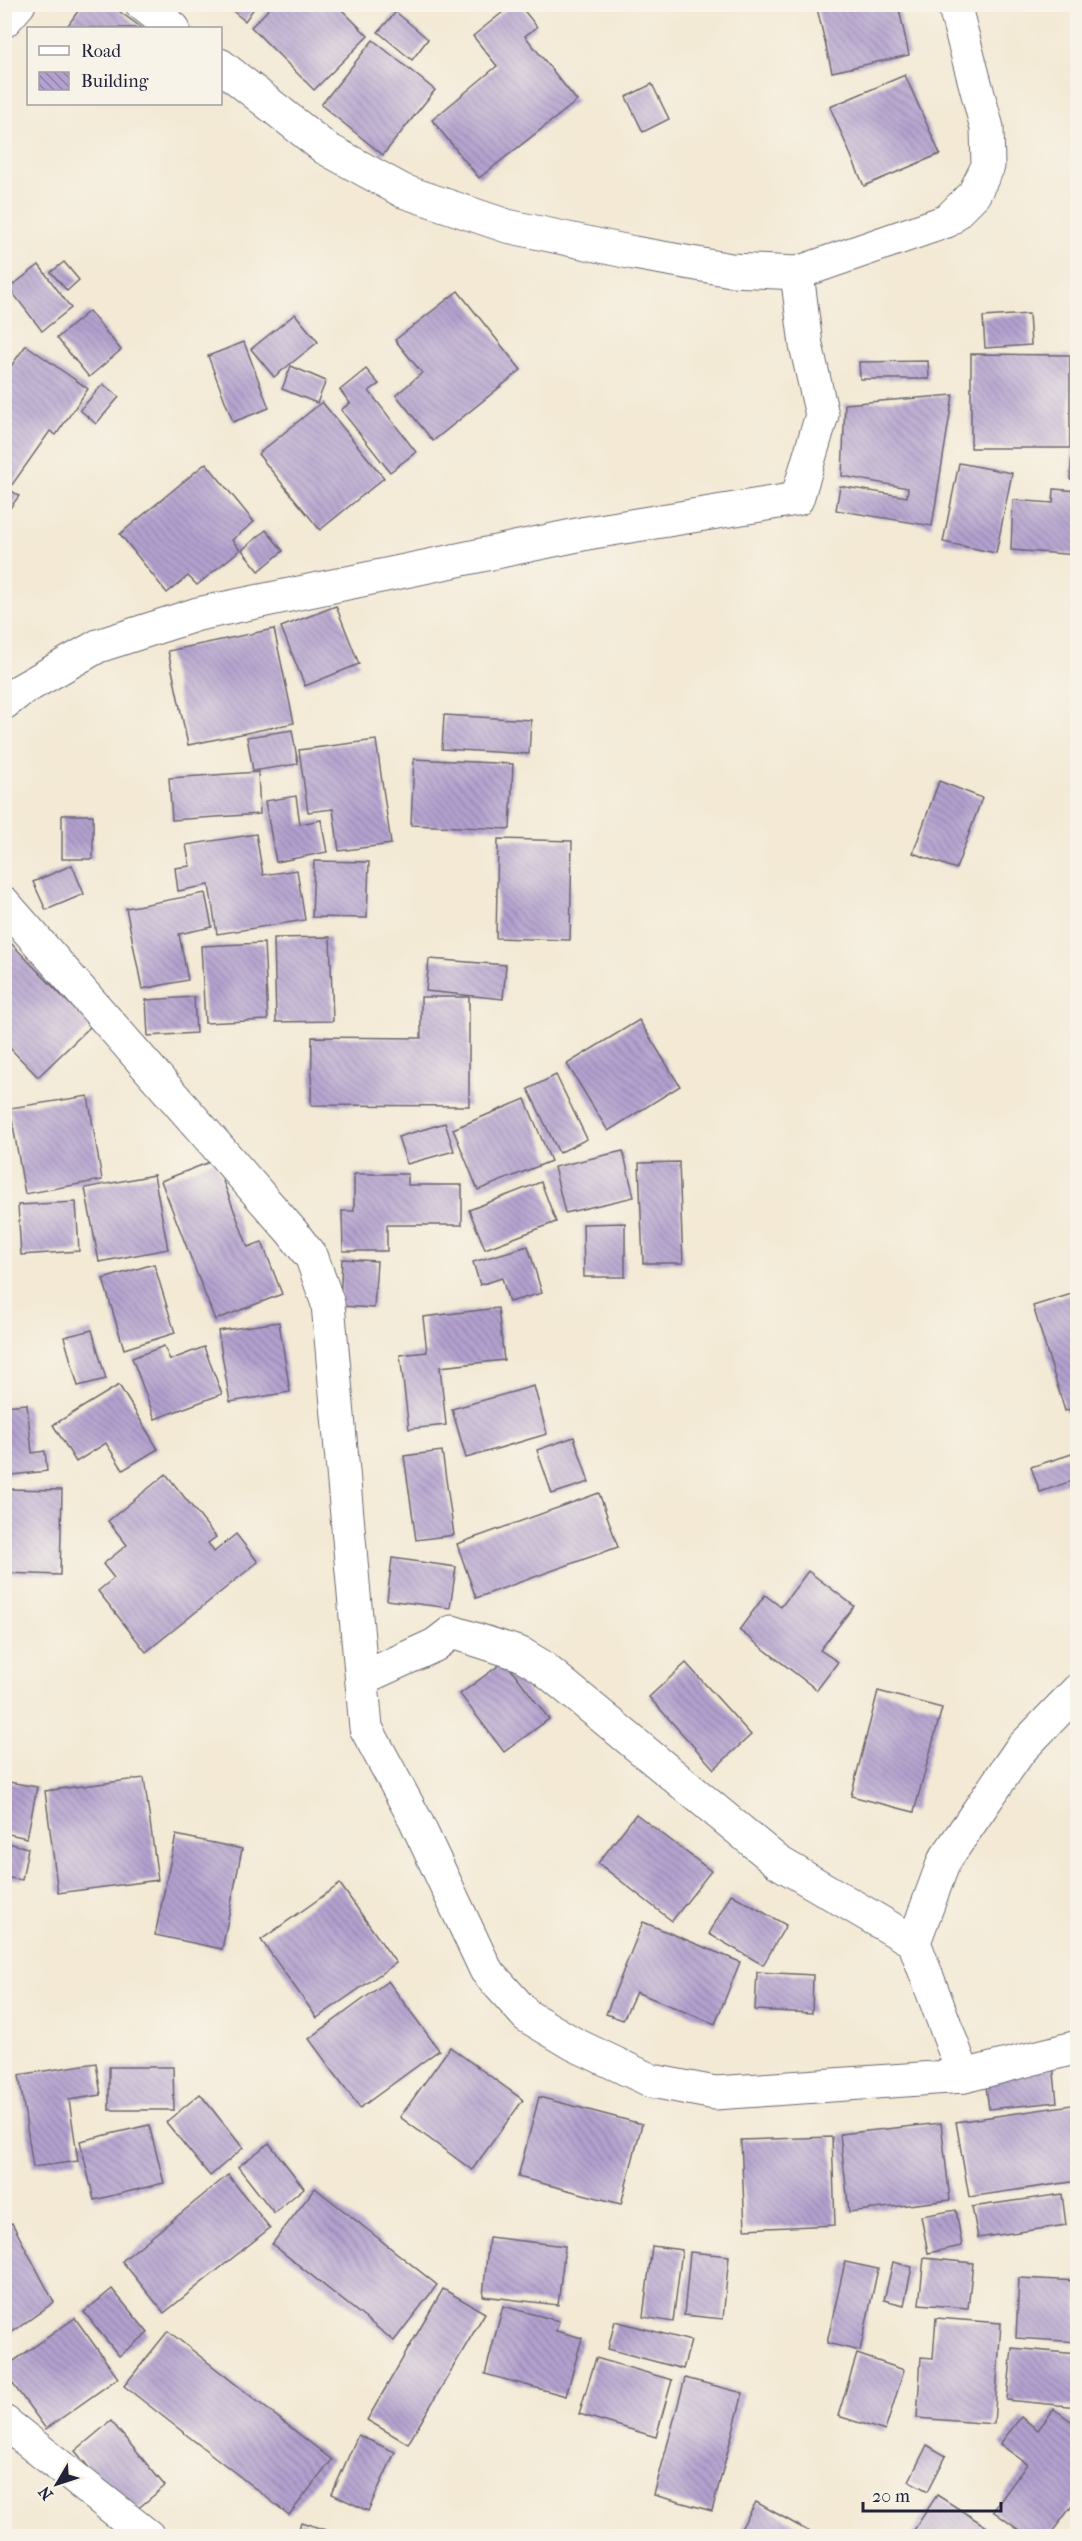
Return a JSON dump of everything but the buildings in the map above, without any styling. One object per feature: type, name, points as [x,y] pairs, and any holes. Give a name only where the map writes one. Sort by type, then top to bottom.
[{"type":"street","points":[[4,21],[19,4]]},
{"type":"street","points":[[142,4],[172,27]]},
{"type":"street","points":[[222,67],[325,148],[403,191],[507,226],[622,251],[731,270],[797,273],[947,221],[974,194],[988,166],[987,128],[954,4]]},
{"type":"street","points":[[4,703],[21,690],[98,646],[198,614],[587,533],[797,499],[822,415],[806,345],[797,273]]},
{"type":"street","points":[[4,903],[312,1258],[328,1304],[366,1728],[415,1819],[486,1970],[527,2016],[574,2044],[652,2081],[716,2093],[964,2076],[1077,2047]]},
{"type":"street","points":[[363,1678],[435,1646],[452,1632],[521,1654],[541,1666],[778,1862],[914,1942],[964,2076]]},
{"type":"street","points":[[914,1942],[944,1861],[1020,1750],[1077,1690]]},
{"type":"street","points":[[4,2422],[148,2536]]}]
